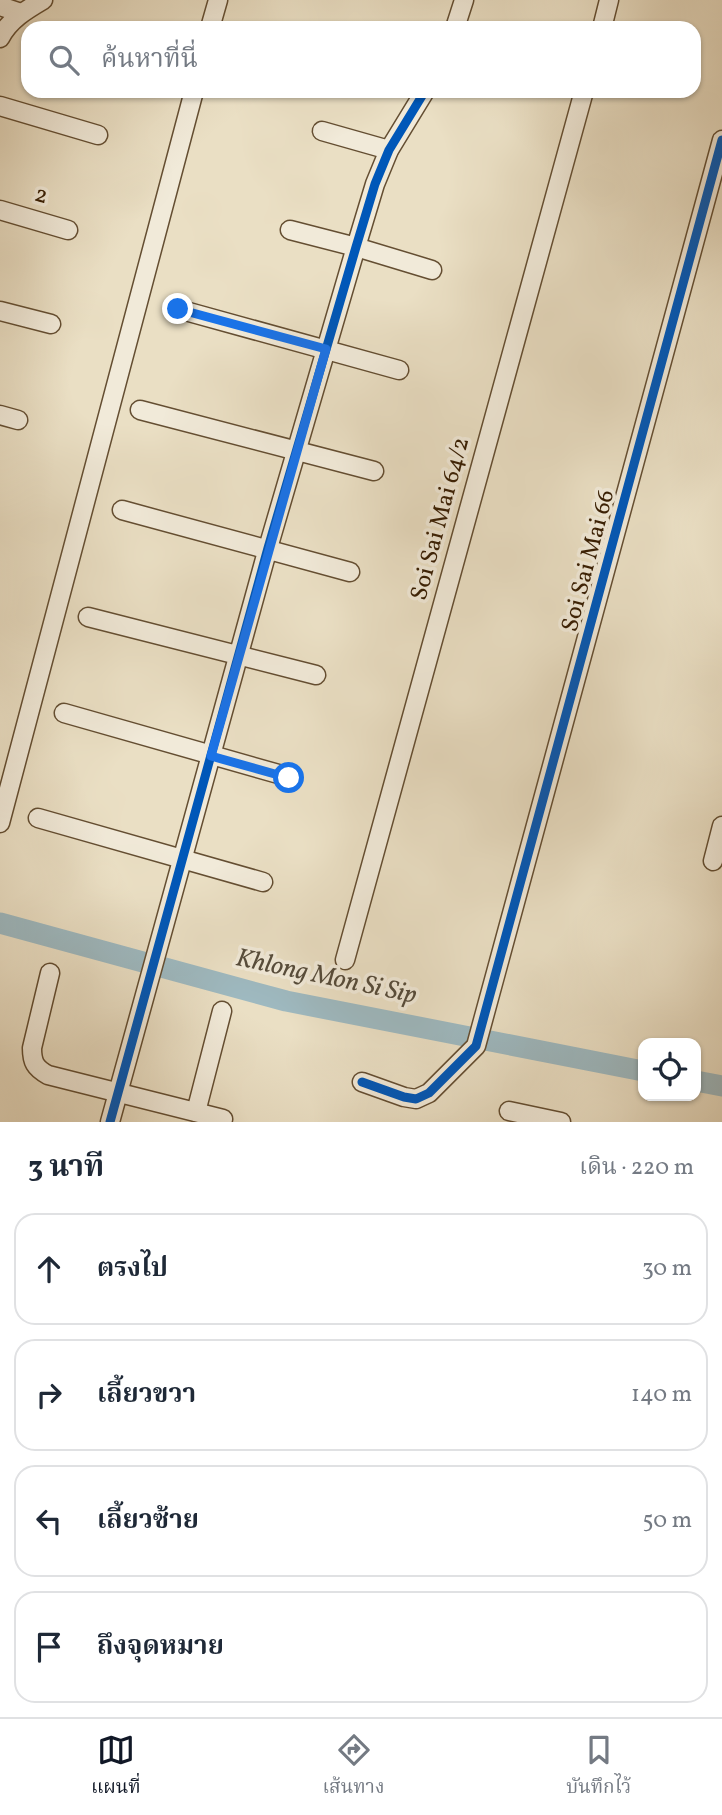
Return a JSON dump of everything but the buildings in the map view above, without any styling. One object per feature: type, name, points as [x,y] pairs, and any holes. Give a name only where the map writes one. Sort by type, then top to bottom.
[{"type":"street","points":[[0,38],[21,13],[43,0]]},
{"type":"street","points":[[212,21],[218,0]]},
{"type":"street","points":[[457,21],[464,0]]},
{"type":"street","points":[[603,21],[609,0]]},
{"type":"street","points":[[0,6],[21,13]]},
{"type":"street","points":[[0,823],[192,98]]},
{"type":"street","points":[[110,1122],[268,548],[356,247],[389,150],[421,98]]},
{"type":"street","name":"Soi Sai Mai 64/2","points":[[345,960],[582,98]]},
{"type":"street","points":[[0,106],[98,135]]},
{"type":"street","points":[[321,131],[389,150]]},
{"type":"street","name":"Soi Sai Mai 66","points":[[362,1082],[416,1099],[429,1093],[476,1046],[722,140]]},
{"type":"street","name":"2","points":[[0,210],[68,230]]},
{"type":"street","points":[[290,230],[432,271]]},
{"type":"street","points":[[178,309],[399,370]]},
{"type":"street","points":[[0,311],[51,324]]},
{"type":"street","points":[[140,410],[374,471]]},
{"type":"street","points":[[122,510],[350,572]]},
{"type":"street","points":[[88,617],[316,675]]},
{"type":"street","points":[[64,713],[289,778]]},
{"type":"street","points":[[38,818],[263,882]]},
{"type":"street","points":[[713,861],[722,826]]},
{"type":"street","points":[[50,973],[33,1048],[36,1069],[47,1075],[118,1094],[223,1119]]},
{"type":"street","points":[[196,1112],[222,1011]]},
{"type":"street","points":[[509,1111],[561,1122]]},
{"type":"waterway","name":"Khlong Mon Si Sip","points":[[0,923],[286,1001],[638,1070]]},
{"type":"waterway","name":"Khlong Mon Si Sip","points":[[701,1082],[722,1086]]},
{"type":"cycle path","points":[[110,1122],[268,548],[375,184],[389,150],[421,98]]},
{"type":"cycle path","points":[[362,1082],[416,1099],[429,1093],[476,1046],[722,140]]},
{"type":"route","points":[[178,309],[326,349],[211,756],[289,778]]}]
